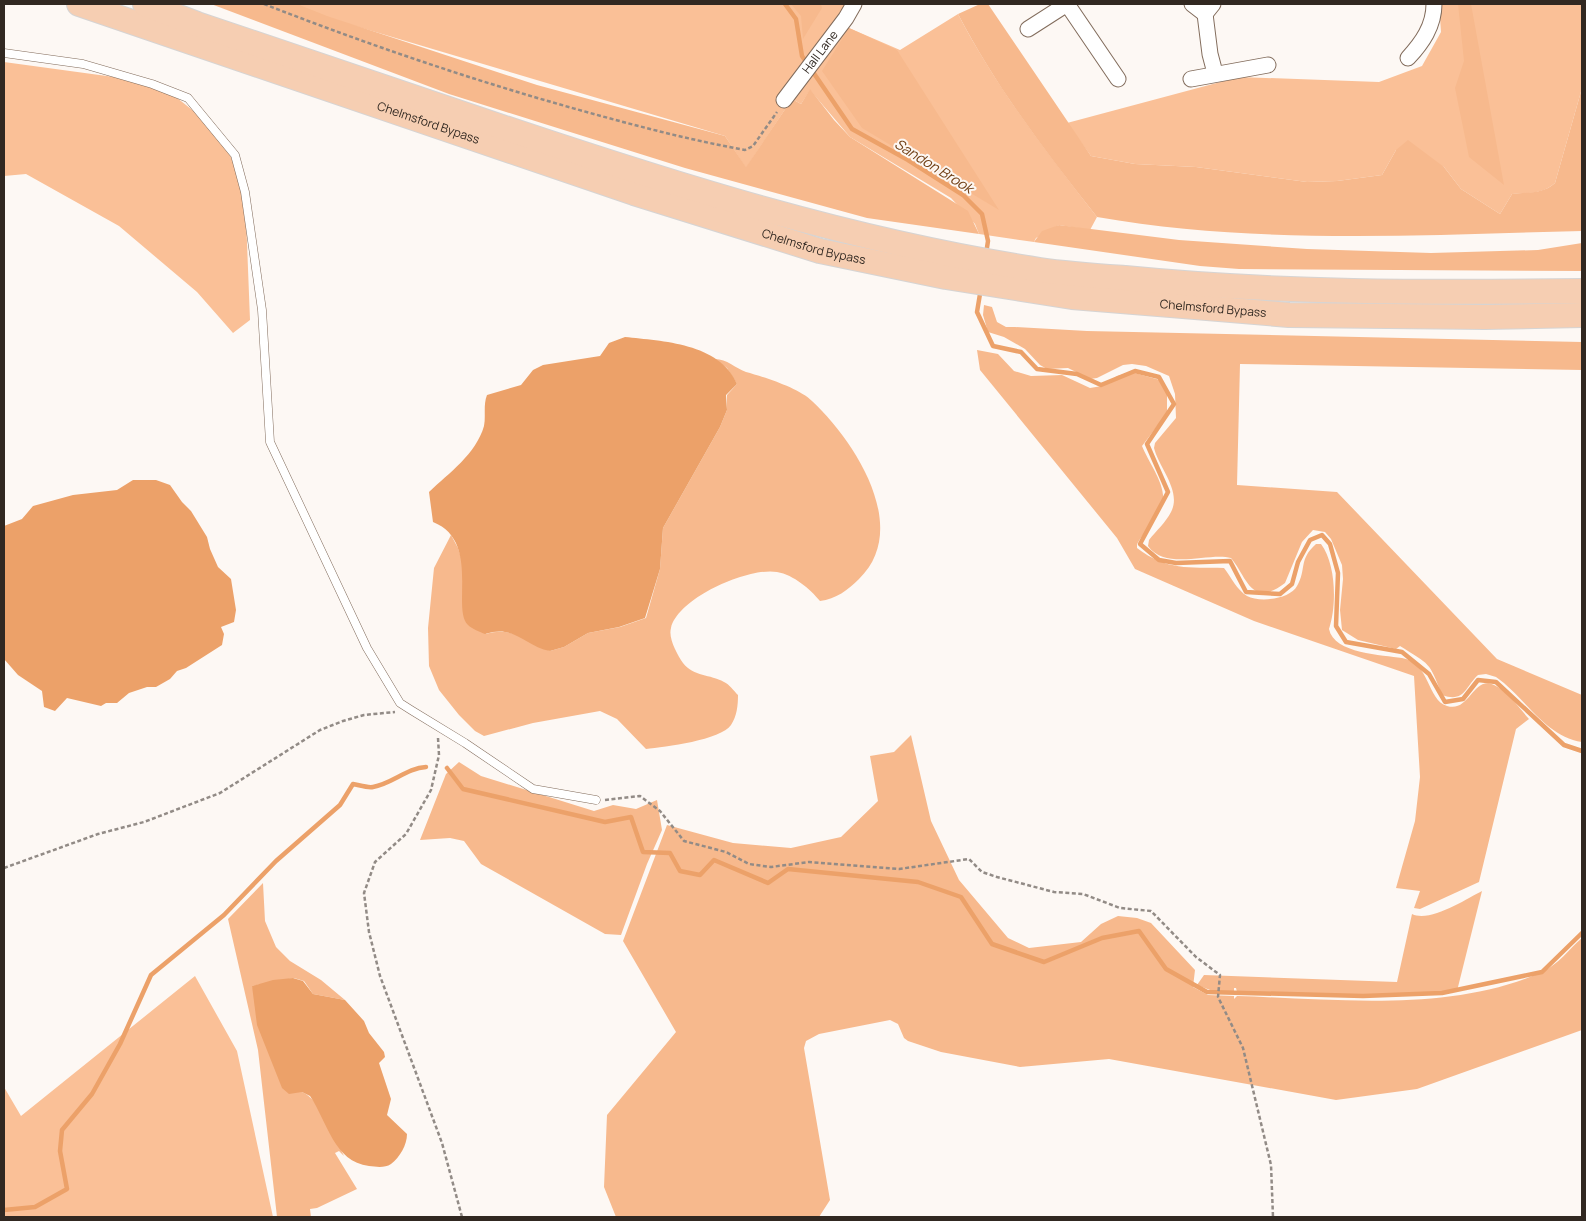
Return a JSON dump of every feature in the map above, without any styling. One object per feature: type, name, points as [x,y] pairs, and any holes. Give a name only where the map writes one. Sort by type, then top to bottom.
[{"type":"highway","name":"Chelmsford Bypass","points":[[79,4],[634,193],[820,251],[911,258],[1041,281],[1388,292],[1582,291]]},
{"type":"highway","name":"Chelmsford Bypass","points":[[145,4],[206,27],[629,170],[813,224],[911,258]]},
{"type":"highway","name":"Chelmsford Bypass","points":[[1041,281],[1072,297],[1289,315],[1485,318],[1582,316]]},
{"type":"street","name":"Hall Lane","points":[[784,100],[846,18],[854,4]]},
{"type":"street","points":[[1028,30],[1067,4],[1118,79]]},
{"type":"street","points":[[1192,4],[1209,9],[1210,54],[1215,73]]},
{"type":"street","points":[[1408,58],[1423,42],[1434,14],[1434,4]]},
{"type":"street","points":[[1191,79],[1215,73],[1268,65]]},
{"type":"lane","points":[[4,53],[83,64],[152,84],[188,98],[235,156],[245,192],[262,310],[270,442],[367,648],[400,703],[533,789],[596,800]]},
{"type":"path","points":[[264,4],[362,42],[503,88],[690,140],[745,150],[753,146],[784,100]]},
{"type":"path","points":[[4,868],[98,834],[144,822],[220,793],[320,730],[343,720],[364,715],[411,710]]},
{"type":"path","points":[[436,725],[439,756],[431,790],[406,834],[374,862],[364,894],[369,932],[380,976],[442,1143],[462,1217]]},
{"type":"path","points":[[596,800],[640,796],[660,811],[684,841],[726,852],[749,864],[772,867],[809,862],[899,869],[969,859],[982,872],[997,877],[1054,892],[1083,894],[1120,908],[1151,911],[1196,957],[1220,975],[1218,998],[1244,1048],[1271,1165],[1273,1217]]},
{"type":"shaded area","points":[[211,4],[297,4],[327,16],[537,85],[725,136],[746,167],[792,99],[801,104],[810,89],[850,137],[968,211],[979,234],[867,218],[685,168],[449,94]]},
{"type":"shaded area","points":[[292,4],[848,4],[849,28],[900,50],[958,14],[1005,93],[1097,217],[1090,230],[1059,225],[1036,238],[1034,242],[979,234],[975,224],[951,198],[850,137],[810,90],[801,104],[792,99],[746,168],[725,136],[325,17]]},
{"type":"shaded area","points":[[791,4],[821,4],[822,8],[803,39],[801,16]]},
{"type":"shaded area","points":[[980,4],[988,4],[1091,156],[1135,164],[1196,167],[1307,182],[1337,181],[1382,175],[1396,150],[1408,140],[1444,167],[1461,189],[1500,214],[1512,194],[1540,191],[1555,183],[1582,88],[1582,231],[1400,236],[1278,235],[1157,226],[1097,217],[1059,169],[1005,93],[958,14]]},
{"type":"shaded area","points":[[1439,4],[1582,4],[1582,88],[1555,183],[1540,191],[1512,194],[1500,214],[1461,189],[1444,167],[1396,150],[1382,175],[1337,181],[1307,182],[1196,167],[1135,164],[1091,156],[1067,123],[1239,77],[1379,82],[1422,66],[1441,32]]},
{"type":"shaded area","points":[[1458,4],[1471,4],[1504,185],[1469,157],[1455,88],[1464,61]]},
{"type":"shaded area","points":[[849,28],[897,50],[999,210],[862,128],[822,71]]},
{"type":"shaded area","points":[[4,62],[158,83],[200,116],[230,155],[245,192],[250,320],[233,333],[197,292],[119,226],[26,174],[4,176]]},
{"type":"shaded area","points":[[1059,225],[1179,240],[1307,249],[1431,253],[1538,250],[1582,243],[1582,271],[1239,269],[1200,266],[1034,242],[1042,231]]},
{"type":"shaded area","points":[[984,305],[992,307],[997,322],[1006,327],[1087,331],[1582,342],[1582,370],[1240,364],[1237,485],[1337,492],[1497,659],[1582,695],[1582,742],[1557,732],[1546,724],[1496,677],[1486,674],[1478,675],[1460,695],[1450,697],[1442,695],[1431,670],[1417,657],[1400,646],[1396,649],[1358,640],[1342,630],[1340,610],[1343,579],[1342,565],[1331,539],[1325,532],[1313,530],[1302,542],[1285,583],[1274,590],[1264,593],[1257,592],[1251,587],[1231,558],[1176,559],[1165,558],[1156,553],[1148,546],[1149,540],[1171,512],[1174,504],[1172,488],[1154,448],[1155,443],[1176,418],[1175,394],[1169,376],[1146,366],[1132,364],[1123,365],[1097,378],[1090,379],[1068,368],[1047,369],[1040,365],[1025,349],[1004,337],[988,332],[983,315]]},
{"type":"shaded area","points":[[625,337],[672,343],[704,352],[718,360],[729,370],[737,384],[726,395],[727,410],[720,427],[663,528],[660,569],[645,618],[619,627],[588,633],[564,647],[550,651],[512,634],[495,632],[485,634],[474,629],[468,625],[464,617],[461,559],[456,544],[448,531],[433,522],[429,492],[461,462],[475,445],[484,426],[487,395],[521,385],[533,370],[543,365],[600,356],[609,343]]},
{"type":"shaded area","points":[[977,350],[998,354],[1014,371],[1031,376],[1062,375],[1090,388],[1102,386],[1117,376],[1131,372],[1160,380],[1167,389],[1167,413],[1142,446],[1158,477],[1163,493],[1163,501],[1156,517],[1137,544],[1137,548],[1158,561],[1168,564],[1224,568],[1237,587],[1247,596],[1267,599],[1282,597],[1297,586],[1307,555],[1316,544],[1321,544],[1330,562],[1334,585],[1332,619],[1329,629],[1333,637],[1340,644],[1360,652],[1411,661],[1423,673],[1435,697],[1447,706],[1455,707],[1461,704],[1476,689],[1487,683],[1504,691],[1513,700],[1529,719],[1516,729],[1479,882],[1420,909],[1414,908],[1420,891],[1396,888],[1415,821],[1420,777],[1414,676],[1254,621],[1135,569],[1117,538],[980,370]]},
{"type":"shaded area","points":[[715,359],[723,360],[746,372],[781,384],[806,396],[845,438],[871,486],[878,511],[880,535],[874,558],[851,587],[826,600],[820,601],[806,587],[789,576],[777,572],[764,572],[749,574],[716,587],[686,606],[676,617],[670,632],[676,651],[683,663],[692,671],[726,683],[738,695],[737,710],[733,722],[716,735],[692,742],[646,749],[617,719],[600,711],[533,723],[484,736],[475,731],[439,690],[429,666],[428,628],[434,568],[451,535],[458,548],[486,634],[503,632],[519,635],[550,651],[564,647],[588,633],[620,627],[646,618],[660,569],[663,528],[720,427],[727,410],[727,395],[737,384],[727,368]]},
{"type":"shaded area","points":[[133,480],[156,480],[170,485],[191,511],[207,537],[218,567],[231,579],[236,610],[234,622],[221,627],[224,634],[222,645],[186,668],[177,671],[170,679],[156,687],[147,687],[129,693],[117,703],[106,703],[101,706],[67,698],[55,711],[44,707],[42,691],[18,675],[4,659],[4,526],[22,519],[33,506],[73,495],[117,490]]},
{"type":"shaded area","points":[[911,735],[931,821],[959,880],[1008,938],[1029,948],[1081,942],[1101,924],[1118,916],[1137,918],[1151,923],[1195,970],[1193,987],[1208,995],[1234,996],[1234,999],[1237,996],[1392,1001],[1469,993],[1506,985],[1548,969],[1582,938],[1582,1030],[1417,1089],[1336,1100],[1109,1059],[1020,1067],[941,1052],[908,1041],[904,1038],[898,1024],[890,1020],[819,1034],[806,1041],[804,1048],[830,1200],[819,1217],[616,1217],[604,1187],[607,1115],[676,1032],[623,941],[667,825],[733,843],[791,848],[841,837],[878,801],[870,756],[894,752]]},
{"type":"shaded area","points":[[459,762],[481,776],[594,811],[613,805],[636,809],[657,800],[662,830],[647,864],[621,935],[605,934],[481,864],[464,841],[450,838],[420,840],[446,774]]},
{"type":"shaded area","points":[[263,883],[265,921],[276,947],[290,961],[321,980],[345,1000],[313,994],[304,981],[294,978],[252,986],[302,1092],[315,1103],[332,1130],[344,1156],[339,1151],[335,1153],[357,1189],[317,1208],[310,1209],[311,1217],[277,1217],[258,1050],[228,919]]},
{"type":"shaded area","points":[[1482,891],[1457,991],[1394,996],[1237,992],[1236,988],[1234,988],[1234,992],[1210,990],[1197,985],[1204,975],[1397,982],[1412,914],[1420,916],[1438,913]]},
{"type":"shaded area","points":[[195,976],[237,1051],[273,1217],[4,1217],[4,1087],[21,1116]]},
{"type":"shaded area","points":[[293,978],[303,981],[313,994],[345,1000],[364,1021],[369,1033],[384,1052],[385,1057],[379,1063],[391,1099],[387,1115],[407,1134],[402,1150],[391,1164],[381,1167],[369,1166],[357,1163],[347,1157],[339,1149],[310,1096],[302,1092],[289,1094],[282,1088],[257,1025],[252,986],[273,980]]},
{"type":"waterway","name":"Sandon Brook","points":[[785,4],[796,19],[802,56],[852,129],[908,160],[963,195],[982,214],[988,241],[986,254]]},
{"type":"waterway","name":"Sandon Brook","points":[[981,288],[977,312],[993,346],[1021,352],[1037,369],[1077,374],[1101,385],[1135,371],[1159,377],[1174,404],[1147,444],[1168,492],[1140,544],[1159,560],[1176,563],[1230,561],[1246,592],[1280,594],[1292,584],[1298,562],[1310,540],[1322,535],[1330,544],[1338,573],[1336,626],[1346,642],[1402,652],[1429,674],[1445,702],[1463,699],[1478,680],[1496,682],[1564,745],[1582,751]]},
{"type":"waterway","points":[[4,1210],[35,1207],[67,1189],[60,1151],[62,1130],[92,1094],[120,1044],[151,975],[224,915],[276,861],[340,805],[353,784],[373,787],[387,783],[412,770],[426,767]]},
{"type":"waterway","points":[[447,768],[463,789],[605,822],[631,817],[643,852],[670,853],[680,871],[700,875],[714,860],[768,883],[788,869],[918,882],[961,897],[992,944],[1044,962],[1102,938],[1139,931],[1166,969],[1207,992],[1363,996],[1442,993],[1542,972],[1582,933]]}]
